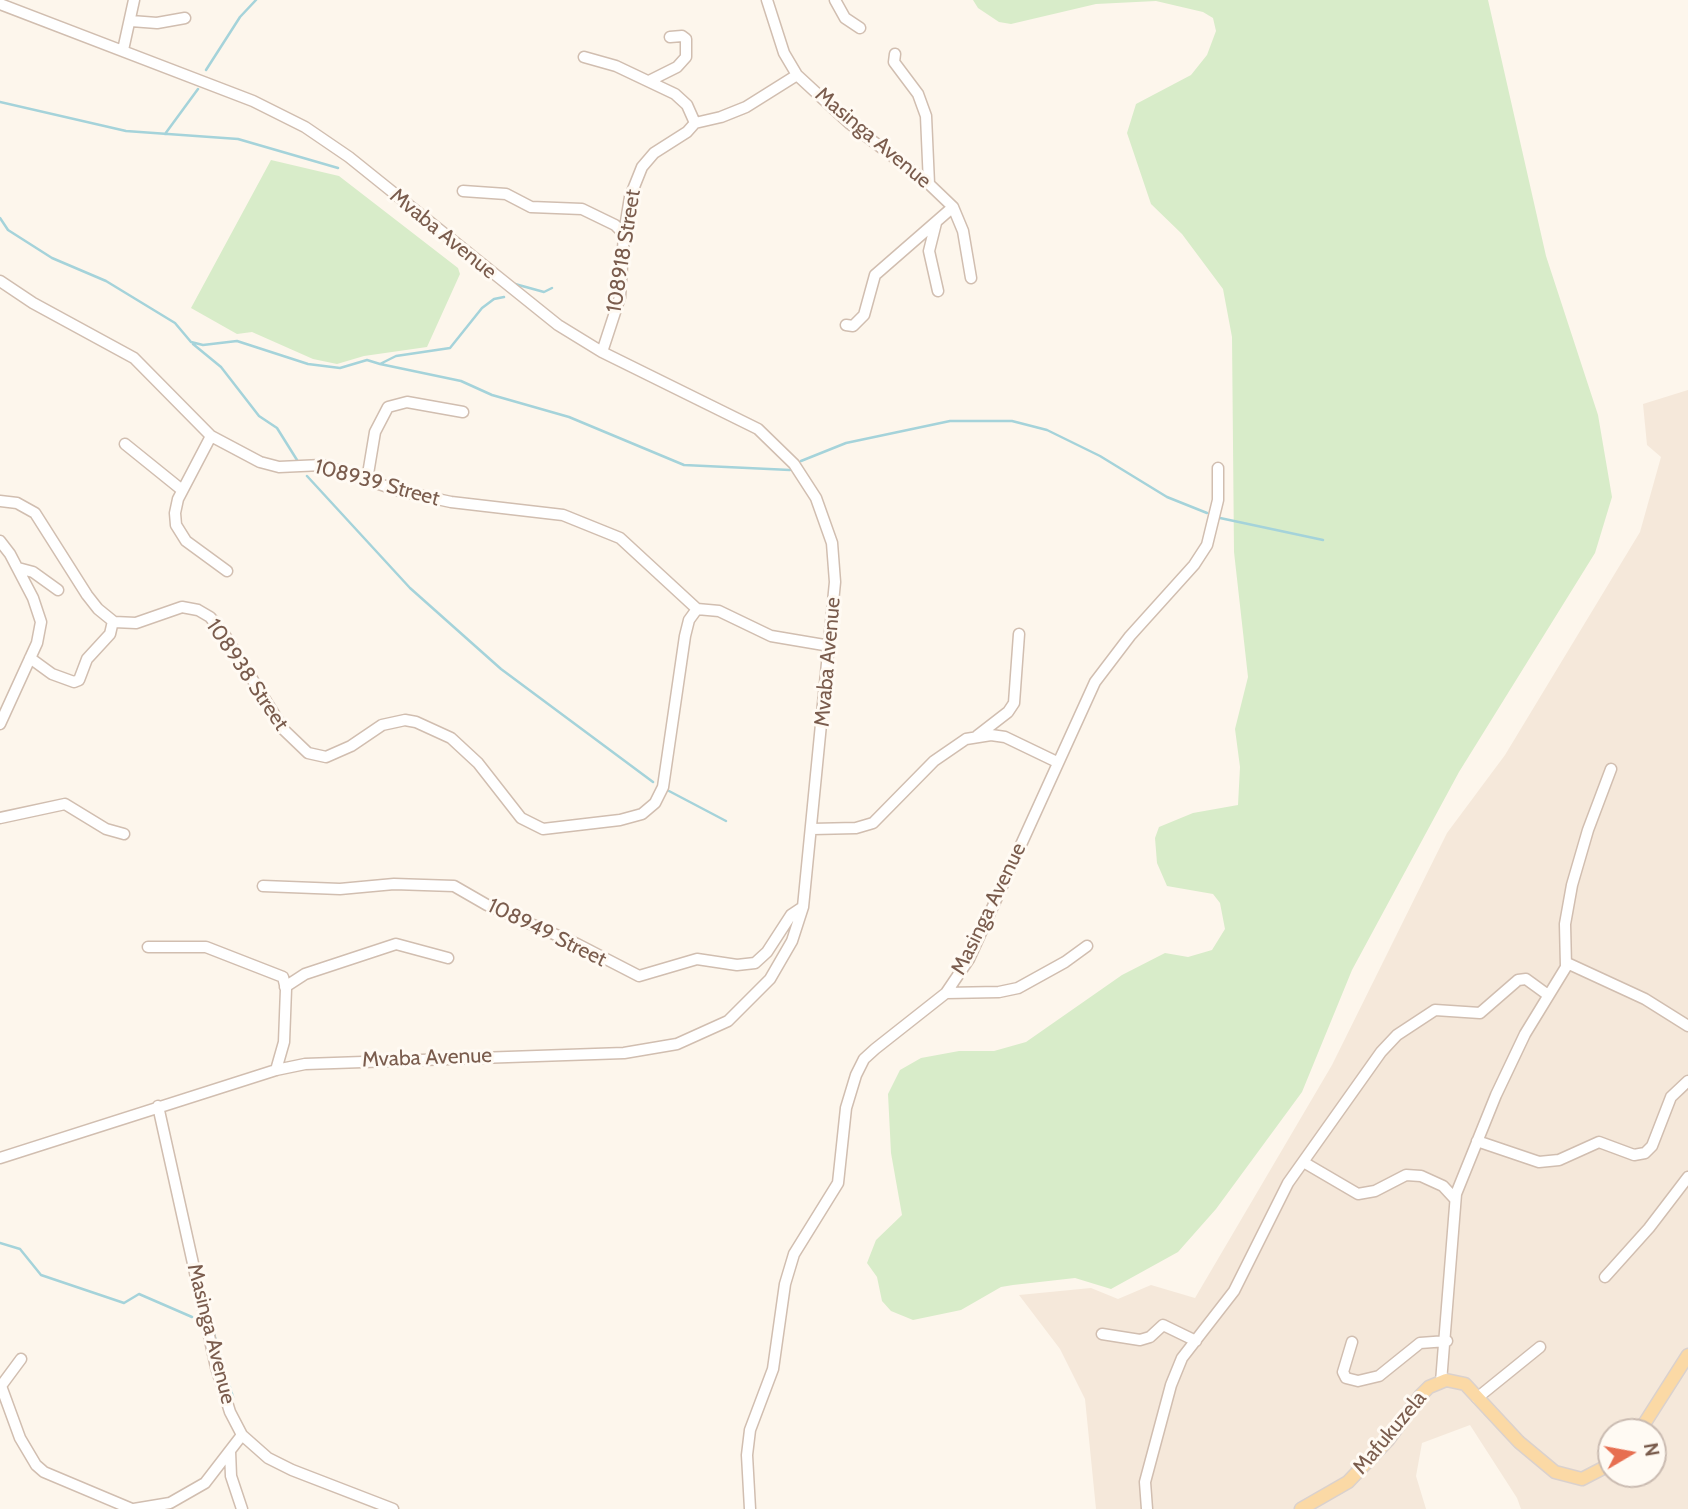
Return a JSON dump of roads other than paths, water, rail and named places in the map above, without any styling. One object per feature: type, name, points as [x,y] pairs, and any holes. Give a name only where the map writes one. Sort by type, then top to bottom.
[{"type":"main road","points":[[1648,1418],[1688,1355]]},
{"type":"main road","name":"Mafukuzela","points":[[1301,1509],[1348,1482],[1388,1440],[1421,1395],[1441,1381],[1465,1384],[1555,1472],[1581,1479],[1597,1471]]},
{"type":"street","points":[[122,50],[134,0]]},
{"type":"street","name":"Masinga Avenue","points":[[767,0],[784,53],[797,75],[849,123],[929,184],[953,206],[963,231],[971,278]]},
{"type":"street","points":[[835,0],[845,18],[860,28]]},
{"type":"street","name":"Mvaba Avenue","points":[[0,4],[253,100],[305,127],[349,157],[539,312],[602,352],[741,419],[769,438],[794,464],[816,498],[834,551],[835,582],[813,829],[803,907],[783,958],[759,992],[728,1021],[677,1044],[624,1053],[337,1061],[276,1070],[0,1158]]},
{"type":"street","points":[[131,21],[157,23],[185,18]]},
{"type":"street","points":[[651,80],[677,67],[686,57],[686,39],[682,36],[670,37]]},
{"type":"street","points":[[895,54],[894,62],[918,94],[926,116],[929,184]]},
{"type":"street","points":[[584,57],[651,80],[687,106],[695,123]]},
{"type":"street","name":"108918 Street","points":[[602,352],[620,298],[624,234],[630,197],[642,167],[654,153],[687,132],[695,123],[746,107],[797,75]]},
{"type":"street","points":[[463,191],[506,194],[531,207],[582,209],[615,225],[624,234]]},
{"type":"street","points":[[846,325],[853,326],[864,315],[875,275],[953,206]]},
{"type":"street","points":[[937,220],[931,232],[929,251],[938,290]]},
{"type":"street","name":"108939 Street","points":[[0,281],[46,311],[134,358],[211,436],[270,465],[322,465],[400,491],[451,502],[556,513],[608,532],[630,546],[697,609]]},
{"type":"street","points":[[367,480],[375,432],[388,407],[407,402],[463,412]]},
{"type":"street","points":[[211,436],[182,490],[174,513],[180,534],[227,571]]},
{"type":"street","points":[[125,444],[182,490]]},
{"type":"street","name":"Masinga Avenue","points":[[750,1509],[747,1455],[750,1430],[774,1369],[787,1276],[801,1241],[819,1218],[838,1184],[846,1108],[856,1075],[864,1059],[946,993],[985,928],[1095,682],[1130,636],[1194,565],[1208,545],[1218,500],[1218,467]]},
{"type":"street","points":[[0,501],[24,505],[41,518],[87,595],[113,621],[110,634],[87,659],[82,674],[74,682],[52,674],[30,658]]},
{"type":"street","points":[[0,541],[18,568],[41,622],[39,637],[0,723]]},
{"type":"street","points":[[18,568],[33,572],[58,590]]},
{"type":"street","name":"108938 Street","points":[[113,621],[136,623],[176,608],[198,610],[216,622],[284,730],[308,753],[326,757],[351,746],[382,725],[405,720],[416,722],[451,738],[478,764],[521,818],[537,828],[550,830],[620,820],[642,814],[655,803],[663,787],[685,636],[697,609]]},
{"type":"street","points":[[697,609],[719,611],[771,636],[830,646]]},
{"type":"street","points":[[813,829],[856,828],[873,823],[948,748],[977,736],[1008,712],[1014,703],[1019,634]]},
{"type":"street","points":[[977,736],[992,735],[1018,741],[1057,762]]},
{"type":"street","points":[[1441,1381],[1447,1342],[1455,1199],[1477,1141],[1525,1034],[1567,963],[1565,924],[1572,886],[1588,830],[1611,769]]},
{"type":"street","points":[[0,818],[65,804],[106,829],[124,834]]},
{"type":"street","name":"108949 Street","points":[[263,886],[340,890],[394,884],[454,886],[487,905],[577,944],[636,976],[698,959],[737,965],[755,963],[767,953],[791,915],[803,907]]},
{"type":"street","points":[[285,987],[305,974],[396,944],[448,958]]},
{"type":"street","points":[[946,993],[999,992],[1018,988],[1065,962],[1087,946]]},
{"type":"street","points":[[148,947],[206,947],[283,977],[284,1042],[276,1070]]},
{"type":"street","points":[[1567,963],[1644,999],[1688,1026]]},
{"type":"street","points":[[1147,1509],[1145,1482],[1171,1385],[1182,1358],[1234,1291],[1288,1183],[1305,1163],[1381,1052],[1397,1035],[1435,1010],[1480,1013],[1518,980],[1526,979],[1548,995]]},
{"type":"street","points":[[1477,1141],[1539,1162],[1559,1160],[1599,1142],[1634,1155],[1645,1153],[1652,1146],[1671,1097],[1688,1081]]},
{"type":"street","name":"Masinga Avenue","points":[[158,1107],[216,1367],[230,1412],[243,1434],[268,1458],[393,1509]]},
{"type":"street","points":[[1305,1163],[1358,1194],[1375,1191],[1397,1178],[1421,1176],[1443,1186],[1455,1199]]},
{"type":"street","points":[[1605,1277],[1649,1228],[1688,1177]]},
{"type":"street","points":[[1102,1334],[1140,1340],[1150,1337],[1163,1325],[1196,1341]]},
{"type":"street","points":[[1352,1342],[1343,1372],[1346,1378],[1358,1381],[1379,1376],[1420,1343],[1447,1342]]},
{"type":"street","points":[[1477,1398],[1540,1347]]},
{"type":"street","points":[[22,1359],[1,1386],[20,1438],[36,1465],[44,1472],[133,1509],[179,1500],[205,1483],[243,1434]]},
{"type":"street","points":[[230,1451],[231,1476],[242,1509]]},
{"type":"waterway","points":[[206,70],[240,17],[256,0]]},
{"type":"waterway","points":[[165,134],[198,89]]},
{"type":"waterway","points":[[0,102],[126,131],[238,139],[338,168]]},
{"type":"waterway","points":[[0,218],[8,230],[52,258],[106,281],[175,323],[191,342],[203,345],[237,341],[308,364],[340,368],[367,360],[380,364],[396,356],[450,348],[482,308],[494,299],[504,297]]},
{"type":"waterway","points":[[515,284],[544,292],[552,288]]},
{"type":"waterway","points":[[193,344],[221,367],[259,416],[277,428],[297,460]]},
{"type":"waterway","points":[[380,364],[461,381],[492,395],[569,417],[684,465],[790,470]]},
{"type":"waterway","points":[[801,461],[846,443],[950,421],[1012,421],[1047,430],[1100,456],[1167,497],[1207,513]]},
{"type":"waterway","points":[[307,476],[410,588],[501,669],[653,782]]},
{"type":"waterway","points":[[1220,518],[1323,540]]},
{"type":"waterway","points":[[669,791],[726,821]]},
{"type":"waterway","points":[[0,1243],[20,1249],[41,1275],[124,1303],[139,1294],[192,1317]]},
{"type":"waterway","points":[[212,1327],[233,1397]]}]
